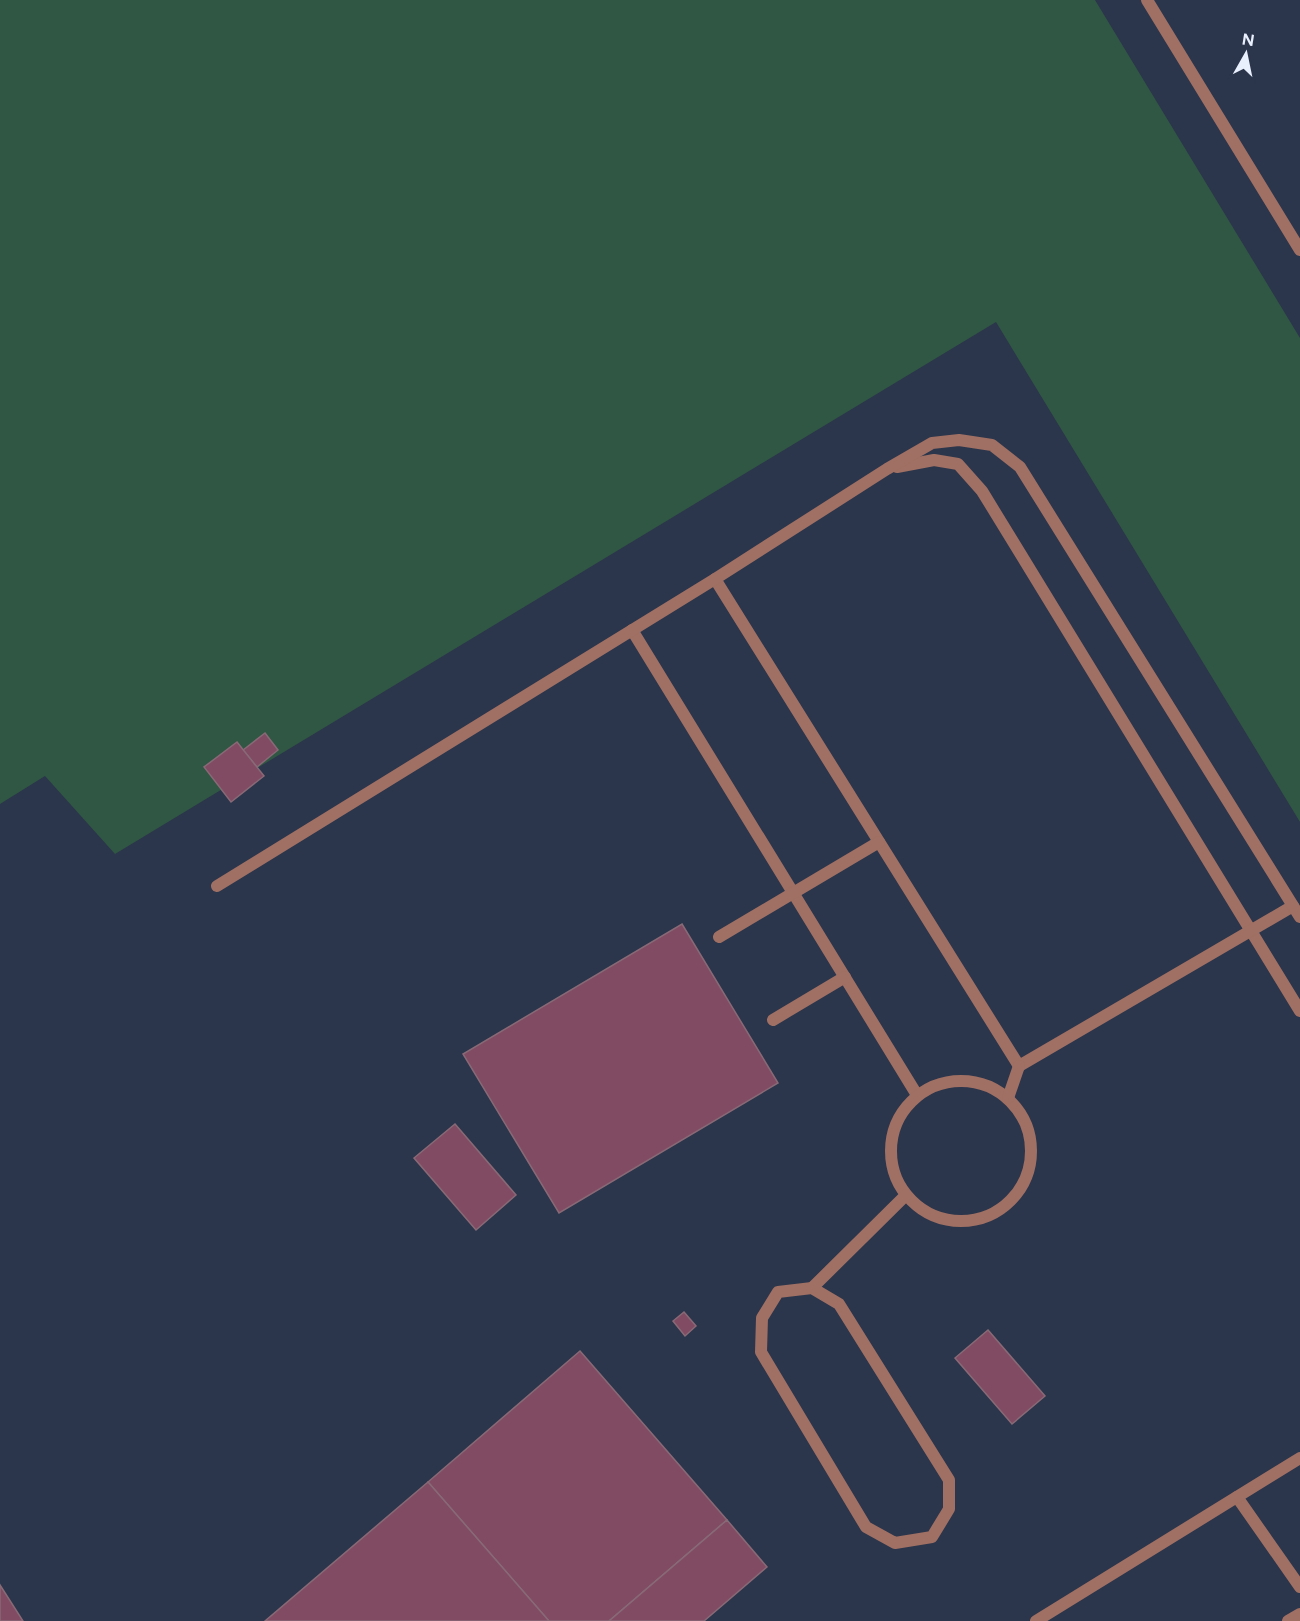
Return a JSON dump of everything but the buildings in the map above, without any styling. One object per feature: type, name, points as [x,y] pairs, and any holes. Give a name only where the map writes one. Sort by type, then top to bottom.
[{"type":"street","points":[[1148,0],[1300,250]]},
{"type":"street","points":[[217,886],[932,443],[959,440],[992,446],[1020,466],[1297,911],[1250,931],[1019,1066],[1008,1098]]},
{"type":"street","points":[[887,469],[934,460],[958,464],[982,492],[1300,1011]]},
{"type":"street","points":[[715,579],[1019,1066]]},
{"type":"street","points":[[632,630],[917,1095]]},
{"type":"street","points":[[719,937],[879,842]]},
{"type":"street","points":[[773,1020],[845,977]]},
{"type":"street","points":[[963,1080],[987,1085],[1008,1098],[1023,1117],[1031,1139],[1031,1148],[1030,1164],[1022,1186],[1006,1205],[987,1216],[965,1221],[943,1219],[922,1210],[906,1195],[894,1175],[890,1154],[893,1131],[902,1111],[917,1095],[938,1083],[963,1080]]},
{"type":"street","points":[[813,1288],[839,1304],[949,1479],[949,1509],[932,1537],[895,1543],[866,1527],[761,1352],[762,1318],[778,1292],[813,1288],[906,1195]]},
{"type":"street","points":[[1036,1621],[1300,1458]]},
{"type":"street","points":[[1238,1497],[1300,1587]]},
{"type":"street","points":[[1288,1621],[1300,1614]]},
{"type":"green space","points":[[0,0],[1095,0],[1300,338],[1300,822],[996,322],[115,854],[45,776],[0,804]]}]
